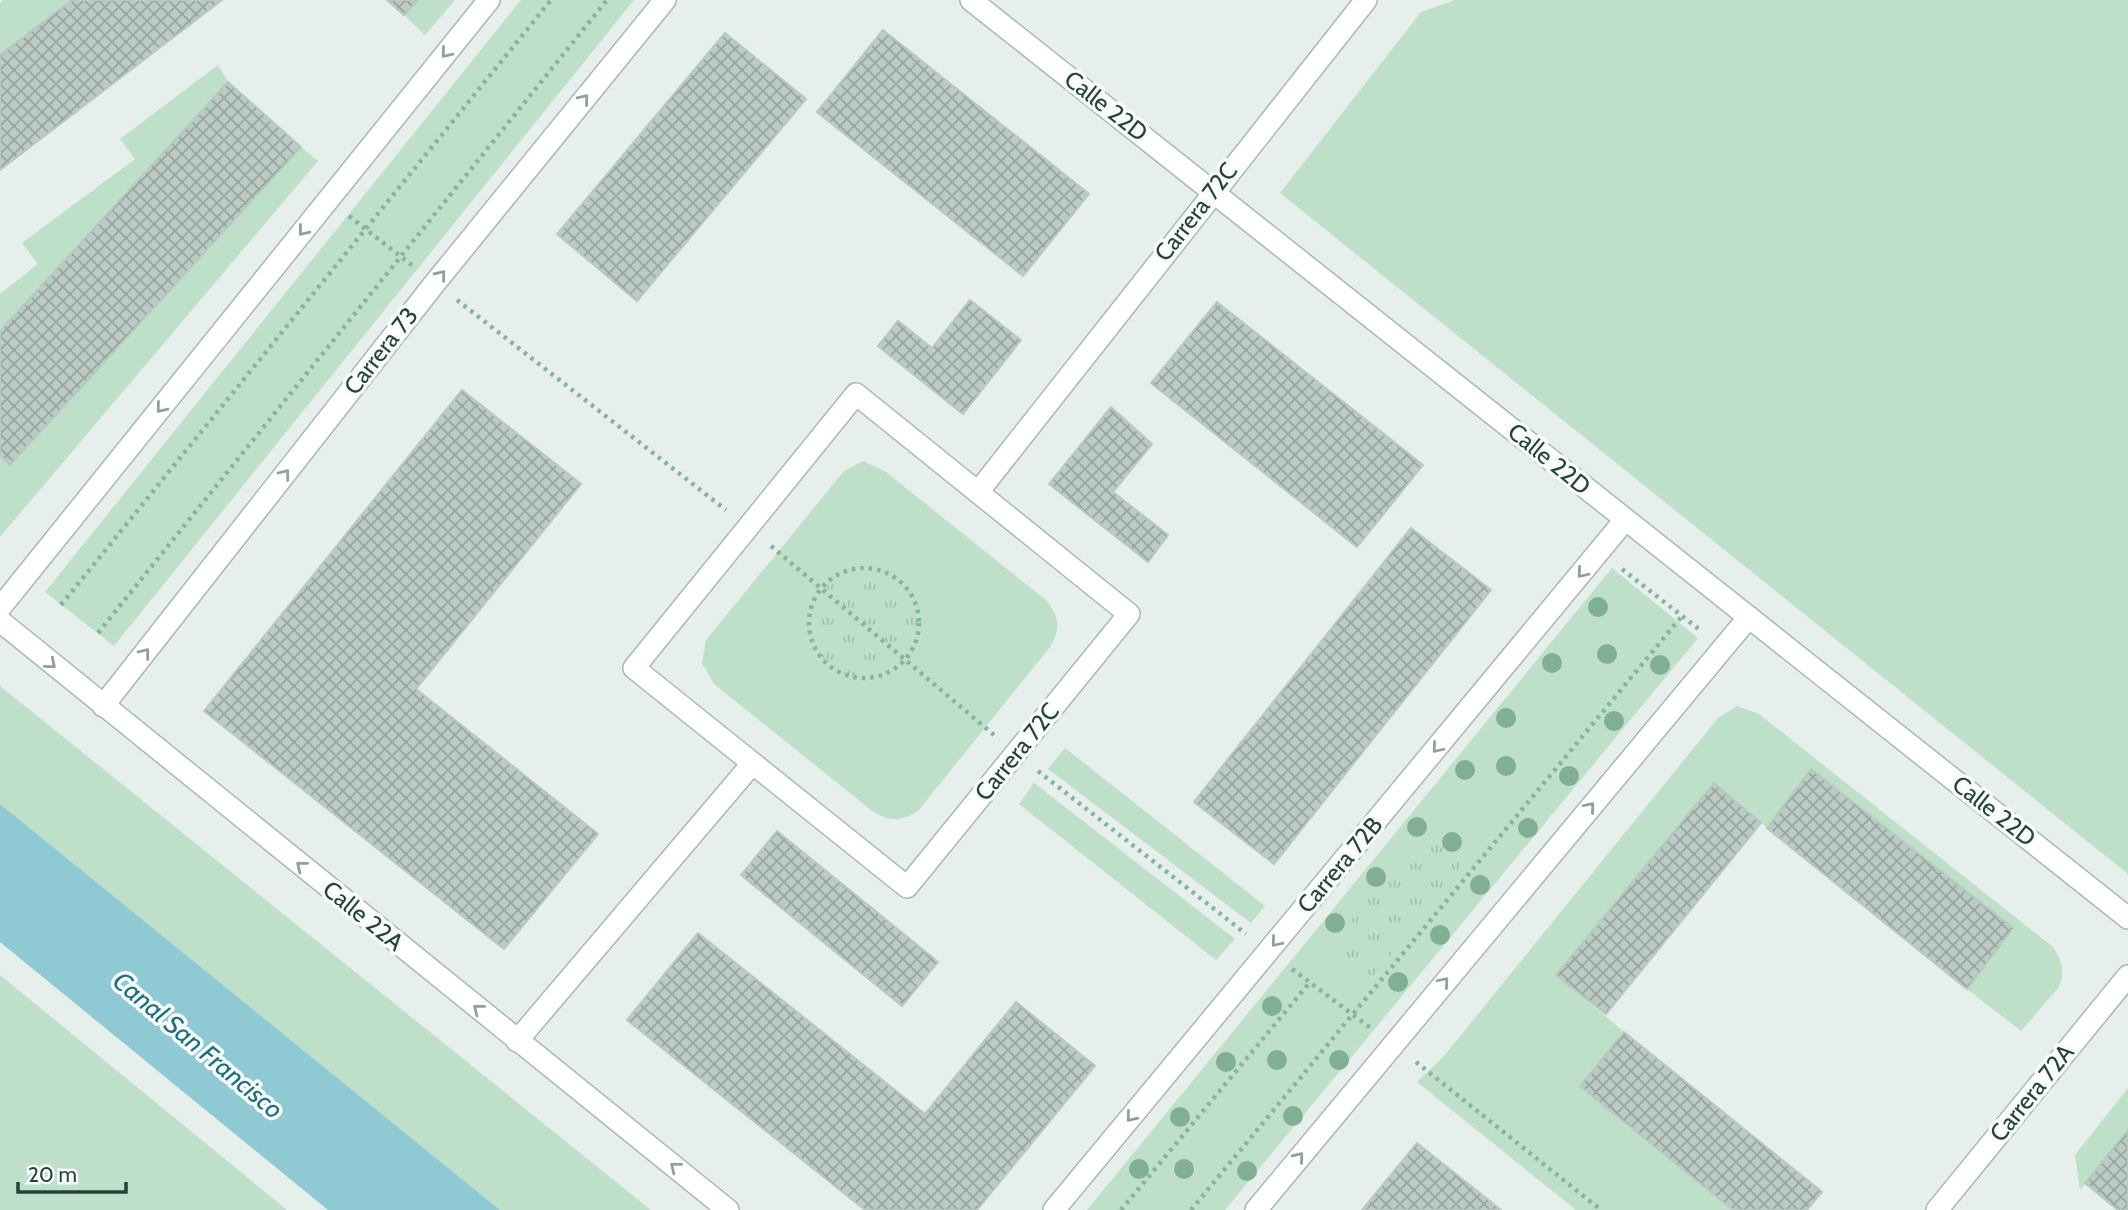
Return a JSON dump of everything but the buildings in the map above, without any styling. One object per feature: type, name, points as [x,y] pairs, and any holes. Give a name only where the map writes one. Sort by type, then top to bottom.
[{"type":"street","points":[[0,608],[488,0]]},
{"type":"street","name":"Carrera 73","points":[[103,706],[435,283],[665,0]]},
{"type":"street","name":"Calle 22D","points":[[971,0],[2128,918]]},
{"type":"street","name":"Carrera 72C","points":[[978,492],[1213,190],[1366,0]]},
{"type":"street","name":"Carrera 72C","points":[[856,394],[978,492],[1129,614],[907,887],[634,668],[856,394]]},
{"type":"street","name":"Carrera 72B","points":[[1054,1210],[1625,520]]},
{"type":"street","points":[[1256,1210],[1749,617]]},
{"type":"street","name":"Calle 22A","points":[[0,621],[728,1210]]},
{"type":"street","points":[[517,1041],[752,764]]},
{"type":"street","name":"Carrera 72A","points":[[1937,1210],[2128,976]]},
{"type":"path","points":[[61,604],[551,0]]},
{"type":"path","points":[[98,634],[607,0]]},
{"type":"path","points":[[328,200],[732,514]]},
{"type":"path","points":[[771,547],[990,732]]},
{"type":"path","points":[[1616,564],[1702,632]]},
{"type":"path","points":[[859,568],[878,569],[894,576],[908,589],[916,604],[919,622],[918,640],[905,660],[879,676],[861,678],[843,674],[827,664],[815,650],[809,632],[809,614],[815,596],[842,572],[859,568]]},
{"type":"path","points":[[1191,1210],[1682,616]]},
{"type":"path","points":[[1029,764],[1375,1031]]},
{"type":"path","points":[[1121,1210],[1310,982]]},
{"type":"path","points":[[1412,1059],[1601,1210]]},
{"type":"green space","points":[[3,0],[72,0],[0,55],[0,3]]},
{"type":"green space","points":[[418,0],[455,0],[425,35],[404,15]]},
{"type":"green space","points":[[521,0],[634,0],[114,646],[45,592]]},
{"type":"green space","points":[[1455,0],[2128,0],[2128,874],[1280,193],[1421,12]]},
{"type":"green space","points":[[218,65],[228,82],[0,331],[0,294],[38,264],[22,243],[135,159],[120,139]]},
{"type":"green space","points":[[301,147],[318,161],[0,537],[0,455],[11,464]]},
{"type":"green space","points":[[863,461],[886,472],[1047,601],[1057,623],[1056,634],[1050,647],[918,811],[900,819],[883,817],[871,810],[714,684],[702,663],[706,640],[844,471]]},
{"type":"green space","points":[[1612,568],[1698,638],[1225,1210],[1087,1210]]},
{"type":"green space","points":[[864,571],[884,575],[901,587],[913,604],[917,624],[913,644],[901,661],[884,673],[864,677],[844,673],[827,661],[815,644],[811,624],[815,604],[827,587],[844,575]]},
{"type":"green space","points":[[0,686],[651,1210],[500,1210],[0,804]]},
{"type":"green space","points":[[1737,706],[1759,714],[2053,947],[2062,966],[2061,981],[2059,987],[2021,1031],[1967,989],[2013,928],[1811,769],[1767,828],[1714,783],[1557,975],[1624,1032],[1580,1086],[1733,1210],[1576,1210],[1417,1082],[1444,1056],[1718,718]]},
{"type":"green space","points":[[1065,748],[1265,906],[1251,923],[1048,769]]},
{"type":"green space","points":[[1034,783],[1235,939],[1216,960],[1019,804]]},
{"type":"green space","points":[[1422,830],[1463,863],[1363,990],[1322,957]]},
{"type":"green space","points":[[0,975],[287,1210],[0,1210]]},
{"type":"green space","points":[[2128,1088],[2128,1130],[2080,1190],[2075,1155]]},
{"type":"water","name":"Canal San Francisco","points":[[0,804],[500,1210],[328,1210],[0,942]]}]
